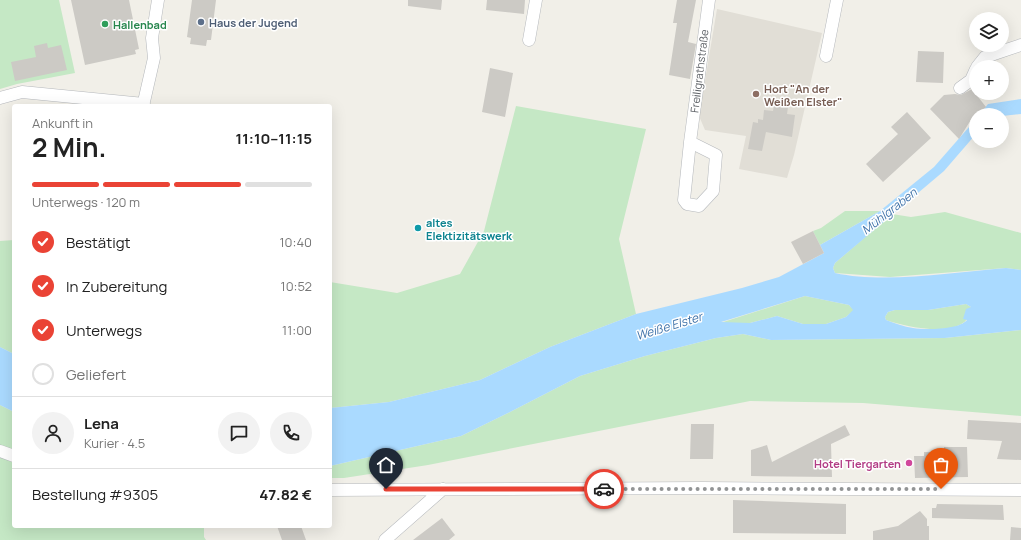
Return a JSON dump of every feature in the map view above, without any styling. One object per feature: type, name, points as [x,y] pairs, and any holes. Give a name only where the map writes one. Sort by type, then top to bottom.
[{"type":"street","points":[[144,104],[154,58],[152,38],[158,0]]},
{"type":"street","points":[[529,40],[536,0]]},
{"type":"street","name":"Freiligrathstraße","points":[[690,142],[716,155],[713,191],[698,206],[687,204],[684,200],[690,142],[709,0]]},
{"type":"street","points":[[826,56],[837,0]]},
{"type":"street","points":[[983,60],[985,57],[1021,45]]},
{"type":"street","points":[[960,88],[969,81]]},
{"type":"street","points":[[0,98],[22,92],[135,104]]},
{"type":"street","points":[[0,451],[12,455]]},
{"type":"street","points":[[332,490],[710,488],[1021,490]]},
{"type":"street","points":[[385,540],[443,489]]},
{"type":"shaded area","name":"Hort \"An der Weißen Elster\"","points":[[717,9],[822,33],[794,155],[787,178],[739,169],[746,136],[705,130],[699,116]]},
{"type":"green space","points":[[0,0],[59,0],[75,73],[17,84],[0,89]]},
{"type":"green space","points":[[516,106],[646,129],[619,239],[636,314],[550,347],[480,380],[389,402],[332,408],[332,282],[397,293],[460,274],[484,231]]},
{"type":"green space","points":[[845,211],[880,211],[820,245],[813,231],[821,228]]},
{"type":"green space","points":[[945,212],[1021,233],[1021,270],[1006,268],[890,277],[835,273],[833,268],[835,263],[892,214],[911,217]]},
{"type":"green space","points":[[12,240],[12,353],[0,347],[0,241]]},
{"type":"green space","points":[[805,296],[849,305],[854,310],[846,317],[826,324],[803,324],[777,316],[750,323],[720,323]]},
{"type":"green space","points":[[966,304],[971,307],[966,320],[956,327],[947,329],[926,329],[904,325],[886,320],[885,317],[888,312],[895,310],[928,310]]},
{"type":"green space","points":[[1021,330],[1021,416],[863,403],[750,401],[428,465],[344,478],[332,478],[332,466],[461,436],[580,376],[645,356],[716,338],[743,334],[771,340],[945,338]]},
{"type":"green space","points":[[0,405],[12,411],[12,528],[204,528],[204,537],[206,540],[0,540]]},
{"type":"water","points":[[1021,99],[1021,114],[1009,115],[1009,108],[985,108],[988,104]]},
{"type":"water","points":[[969,127],[969,142],[944,171],[835,263],[833,268],[835,273],[875,277],[920,276],[1006,268],[1021,270],[1021,330],[945,338],[771,340],[743,334],[716,338],[645,356],[580,376],[461,436],[332,466],[332,408],[389,402],[480,380],[550,347],[636,314],[742,288],[779,277],[824,253],[820,245],[880,211],[934,167]],"holes":[[[805,296],[849,305],[853,310],[846,317],[826,324],[803,324],[777,316],[750,323],[721,322]],[[966,304],[971,307],[966,309],[963,319],[967,320],[957,326],[942,328],[918,329],[886,320],[885,317],[888,312],[895,310],[928,310]]]},
{"type":"water","points":[[0,347],[12,353],[12,411],[0,405]]},
{"type":"building","name":"Hallenbad","points":[[71,0],[129,0],[139,49],[135,50],[136,54],[85,65]]},
{"type":"building","name":"Haus der Jugend","points":[[192,0],[216,0],[211,40],[207,40],[206,46],[190,44],[191,38],[187,37]]},
{"type":"building","points":[[408,0],[442,0],[441,10],[408,6]]},
{"type":"building","points":[[487,0],[525,0],[524,14],[486,10]]},
{"type":"building","points":[[677,0],[696,0],[688,42],[696,44],[690,79],[669,75],[677,23],[673,23]]},
{"type":"building","points":[[47,43],[48,48],[61,45],[67,70],[15,81],[11,62],[36,57],[34,46]]},
{"type":"building","points":[[918,51],[944,52],[943,83],[916,82]]},
{"type":"building","points":[[490,68],[513,73],[505,117],[482,112]]},
{"type":"building","points":[[969,91],[969,100],[981,100],[986,107],[969,108],[969,123],[959,139],[930,109],[944,95],[961,95]]},
{"type":"building","points":[[774,105],[788,107],[787,114],[795,115],[792,137],[766,132],[762,151],[748,149],[753,122],[758,123],[758,119],[763,120],[764,110],[773,111]]},
{"type":"building","points":[[907,112],[931,138],[883,182],[866,164],[898,134],[891,127]]},
{"type":"building","points":[[813,231],[824,253],[803,264],[791,242]]},
{"type":"building","points":[[968,420],[1021,423],[1021,460],[997,459],[1002,441],[967,439]]},
{"type":"building","points":[[691,424],[714,424],[713,459],[690,459]]},
{"type":"building","points":[[845,425],[850,435],[831,444],[832,477],[751,476],[751,450],[767,445],[772,462]]},
{"type":"building","points":[[944,447],[967,447],[968,477],[915,478],[914,456],[924,456],[924,452],[944,452]]},
{"type":"building","points":[[733,500],[846,504],[846,534],[733,533]]},
{"type":"building","points":[[937,504],[1003,505],[1004,520],[932,518],[932,508],[936,508]]},
{"type":"building","points":[[920,511],[927,519],[927,526],[929,526],[929,540],[873,540],[873,531],[898,526]]},
{"type":"building","points":[[442,518],[455,535],[449,540],[413,540]]},
{"type":"building","points":[[1011,527],[1021,528],[1021,540],[1010,540]]},
{"type":"building","points":[[278,528],[302,528],[306,540],[282,540]]},
{"type":"way so far","points":[[604,489],[941,489]]},
{"type":"place","name":"Haus der Jugend","points":[[201,22]]},
{"type":"place","name":"Hallenbad","points":[[105,24]]},
{"type":"place","name":"Hort \"An der Weißen Elster\"","points":[[756,94]]},
{"type":"place","name":"altes Elektizitätswerk","points":[[418,228]]},
{"type":"place","name":"Hotel Tiergarten","points":[[909,463]]},
{"type":"route","points":[[386,489],[604,489]]},
{"type":"water label","name":"Mühlgraben","points":[[889,211]]},
{"type":"water label","name":"Weiße Elster","points":[[669,326]]}]
